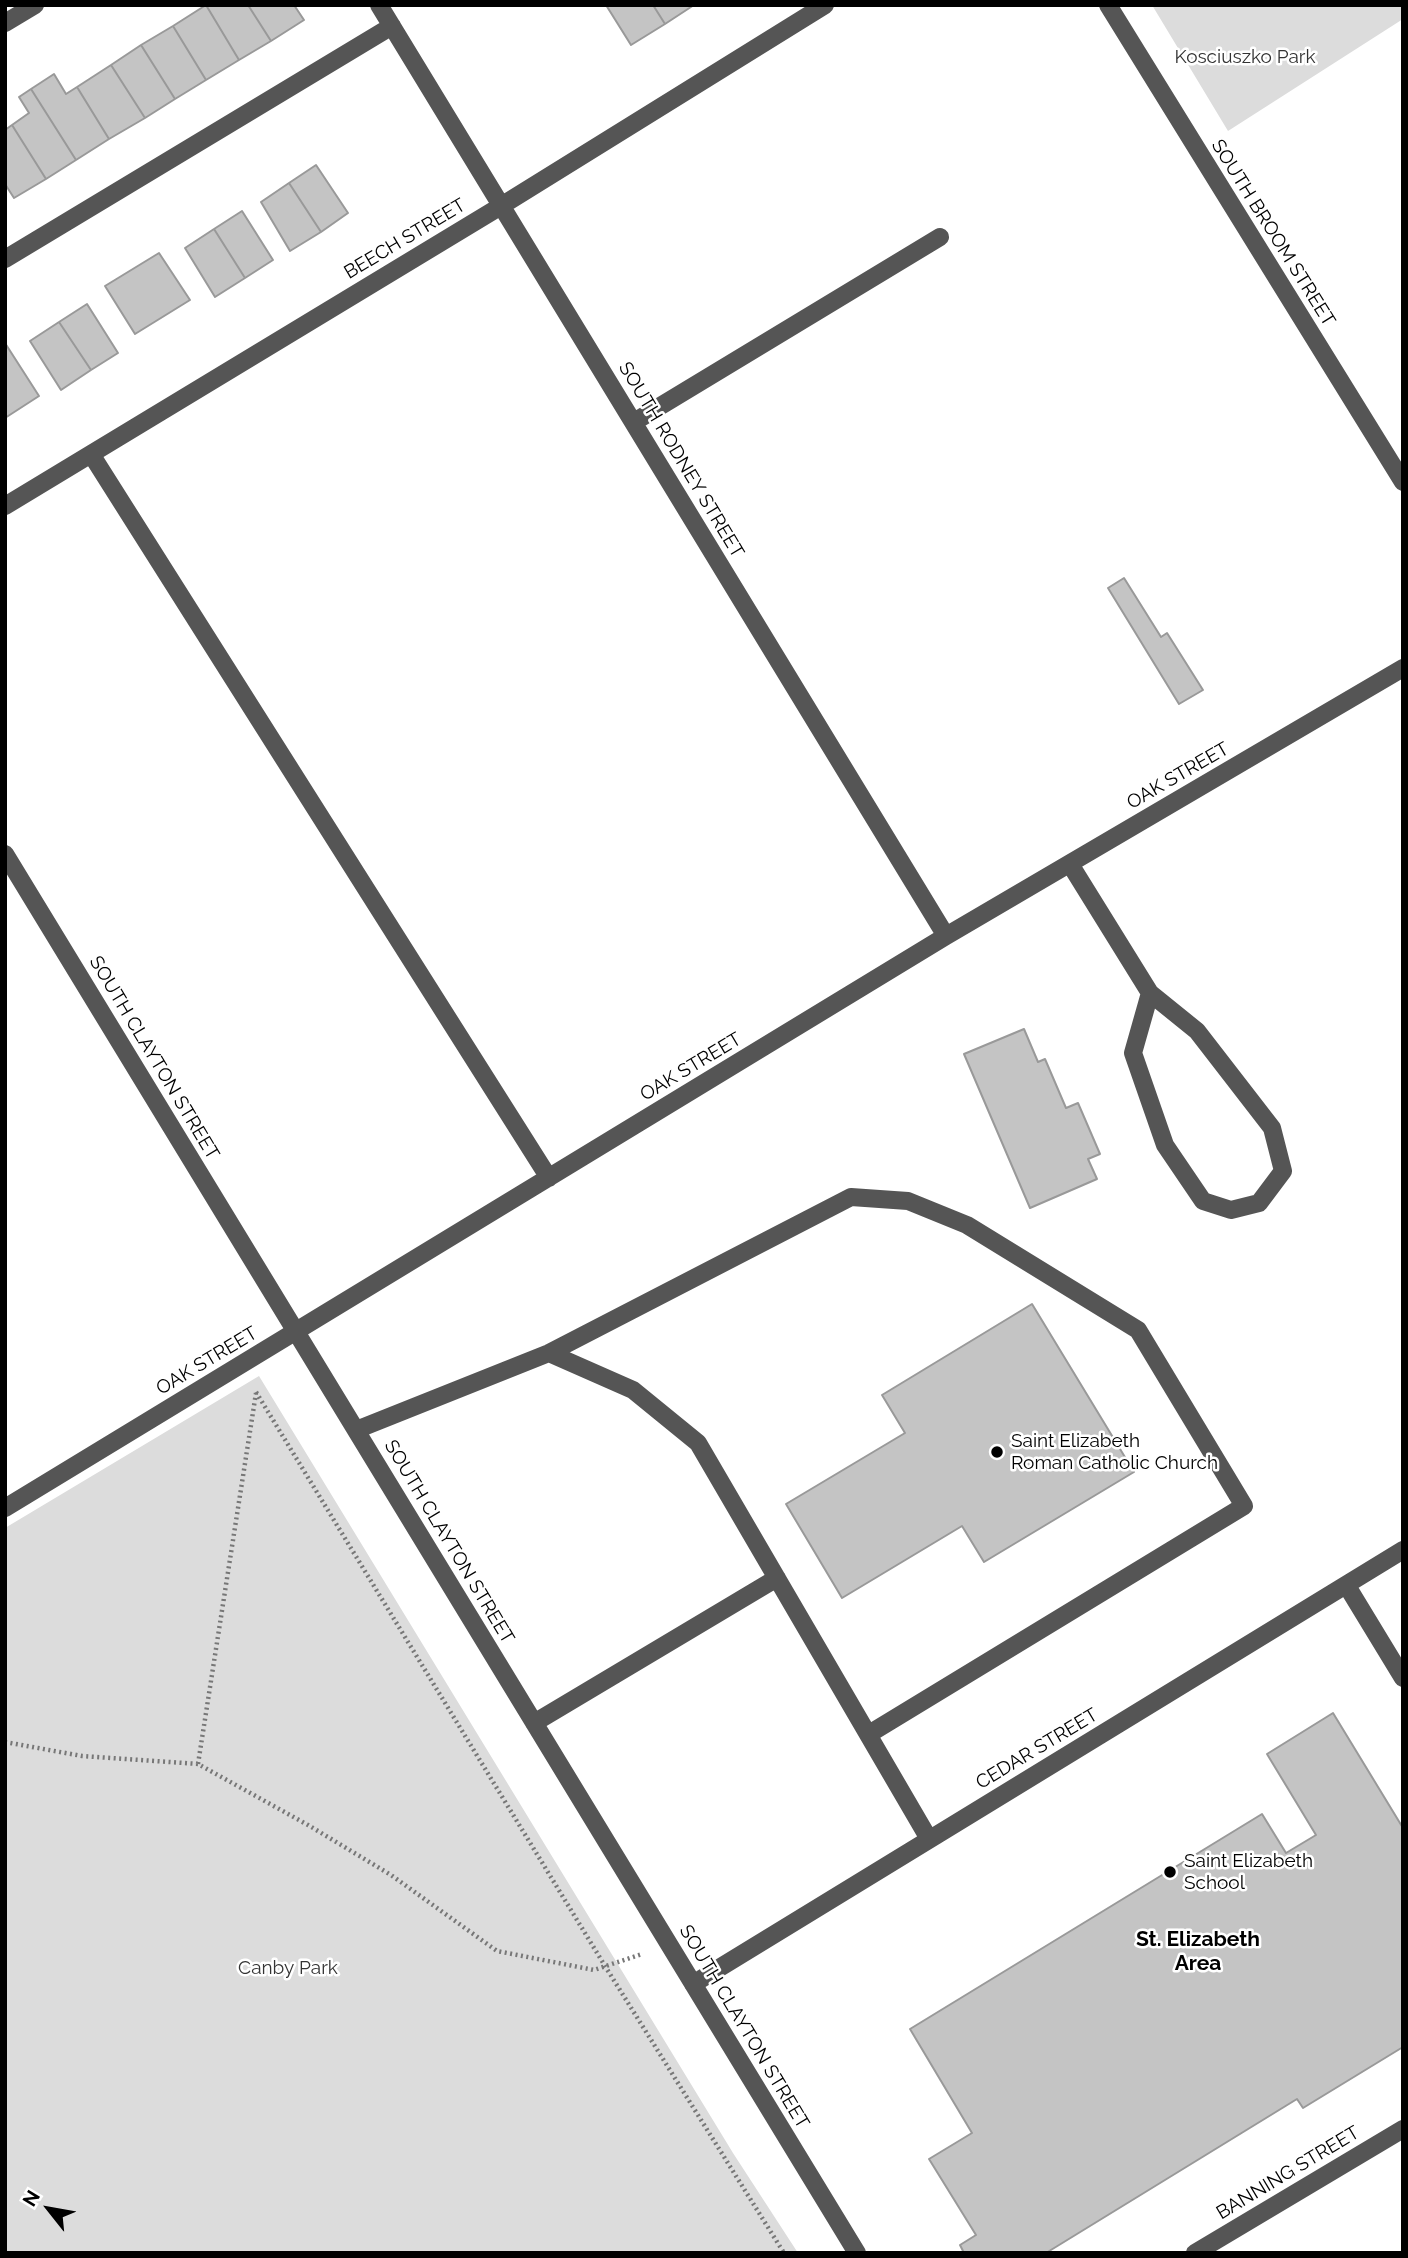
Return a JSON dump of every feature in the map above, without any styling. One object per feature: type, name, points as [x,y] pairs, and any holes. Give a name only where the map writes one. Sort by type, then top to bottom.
[{"type":"street","points":[[5,23],[35,5]]},
{"type":"street","name":"SOUTH RODNEY STREET","points":[[379,5],[946,936]]},
{"type":"street","name":"BEECH STREET","points":[[5,506],[501,206],[825,5]]},
{"type":"street","name":"SOUTH BROOM STREET","points":[[1108,5],[1403,482]]},
{"type":"street","points":[[5,260],[391,26]]},
{"type":"street","points":[[634,422],[940,237]]},
{"type":"street","points":[[90,454],[549,1178]]},
{"type":"street","name":"OAK STREET","points":[[5,1508],[946,936],[1403,668]]},
{"type":"street","name":"SOUTH CLAYTON STREET","points":[[5,854],[857,2253]]},
{"type":"street","points":[[1070,864],[1150,993],[1197,1031],[1272,1128],[1283,1171],[1259,1203],[1231,1210],[1203,1201],[1166,1145],[1133,1053],[1150,993]]},
{"type":"street","points":[[356,1430],[550,1353],[851,1197],[908,1200],[967,1225],[1138,1330],[1244,1506],[869,1734]]},
{"type":"street","points":[[550,1353],[633,1390],[698,1443],[929,1839]]},
{"type":"street","name":"CEDAR STREET","points":[[692,1984],[1403,1550]]},
{"type":"street","points":[[534,1723],[777,1578]]},
{"type":"street","points":[[1347,1586],[1403,1678]]},
{"type":"street","name":"BANNING STREET","points":[[1195,2253],[1403,2129]]},
{"type":"path","points":[[198,1764],[256,1392],[605,1966],[784,2253]]},
{"type":"path","points":[[5,1742],[82,1756],[198,1764],[309,1825],[391,1875],[497,1951],[594,1970],[670,1945]]},
{"type":"green space","name":"Kosciuszko Park","points":[[1152,5],[1403,5],[1403,19],[1228,131]]},
{"type":"green space","name":"Canby Park","points":[[259,1376],[733,2153],[798,2253],[5,2253],[5,1528]]},
{"type":"building","points":[[206,5],[239,60],[206,80],[173,26]]},
{"type":"building","points":[[206,5],[248,5],[271,41],[239,60]]},
{"type":"building","points":[[248,5],[294,5],[304,20],[271,41]]},
{"type":"building","points":[[606,5],[653,5],[665,24],[631,45]]},
{"type":"building","points":[[653,5],[694,5],[665,24]]},
{"type":"building","points":[[173,26],[206,80],[175,99],[141,45]]},
{"type":"building","points":[[141,45],[175,99],[145,118],[111,65]]},
{"type":"building","points":[[111,65],[145,118],[109,139],[77,87]]},
{"type":"building","points":[[54,74],[66,94],[77,87],[109,139],[76,160],[31,89]]},
{"type":"building","points":[[31,89],[76,160],[46,179],[12,125],[29,113],[19,97]]},
{"type":"building","points":[[12,125],[46,179],[14,198],[5,184],[5,130]]},
{"type":"building","points":[[316,165],[348,213],[321,232],[289,183]]},
{"type":"building","points":[[289,183],[321,232],[290,251],[261,202]]},
{"type":"building","points":[[242,211],[273,260],[245,278],[214,229]]},
{"type":"building","points":[[214,229],[245,278],[215,297],[185,248]]},
{"type":"building","points":[[159,253],[190,300],[135,334],[105,286]]},
{"type":"building","points":[[87,304],[118,353],[91,370],[59,322]]},
{"type":"building","points":[[59,322],[91,370],[61,390],[30,341]]},
{"type":"building","points":[[5,343],[39,396],[5,418]]},
{"type":"building","points":[[1124,578],[1161,637],[1167,633],[1203,690],[1179,704],[1108,588]]},
{"type":"building","points":[[1024,1029],[1038,1062],[1045,1059],[1066,1108],[1078,1103],[1100,1154],[1088,1159],[1097,1179],[1030,1208],[964,1054]]},
{"type":"building","name":"Saint Elizabeth Roman Catholic Church","points":[[1032,1304],[1134,1472],[984,1562],[962,1526],[842,1598],[786,1504],[905,1433],[882,1395]]},
{"type":"building","name":"Saint Elizabeth School","points":[[1333,1713],[1403,1828],[1403,2047],[1303,2108],[1297,2099],[1046,2253],[964,2253],[960,2245],[976,2235],[929,2159],[972,2133],[910,2029],[1262,1814],[1286,1853],[1316,1835],[1267,1754]]},
{"type":"place","name":"Saint Elizabeth Roman Catholic Church","points":[[997,1452]]},
{"type":"place","name":"Saint Elizabeth School","points":[[1170,1872]]},
{"type":"district","name":"St. Elizabeth Area","points":[[1198,1952]]}]
